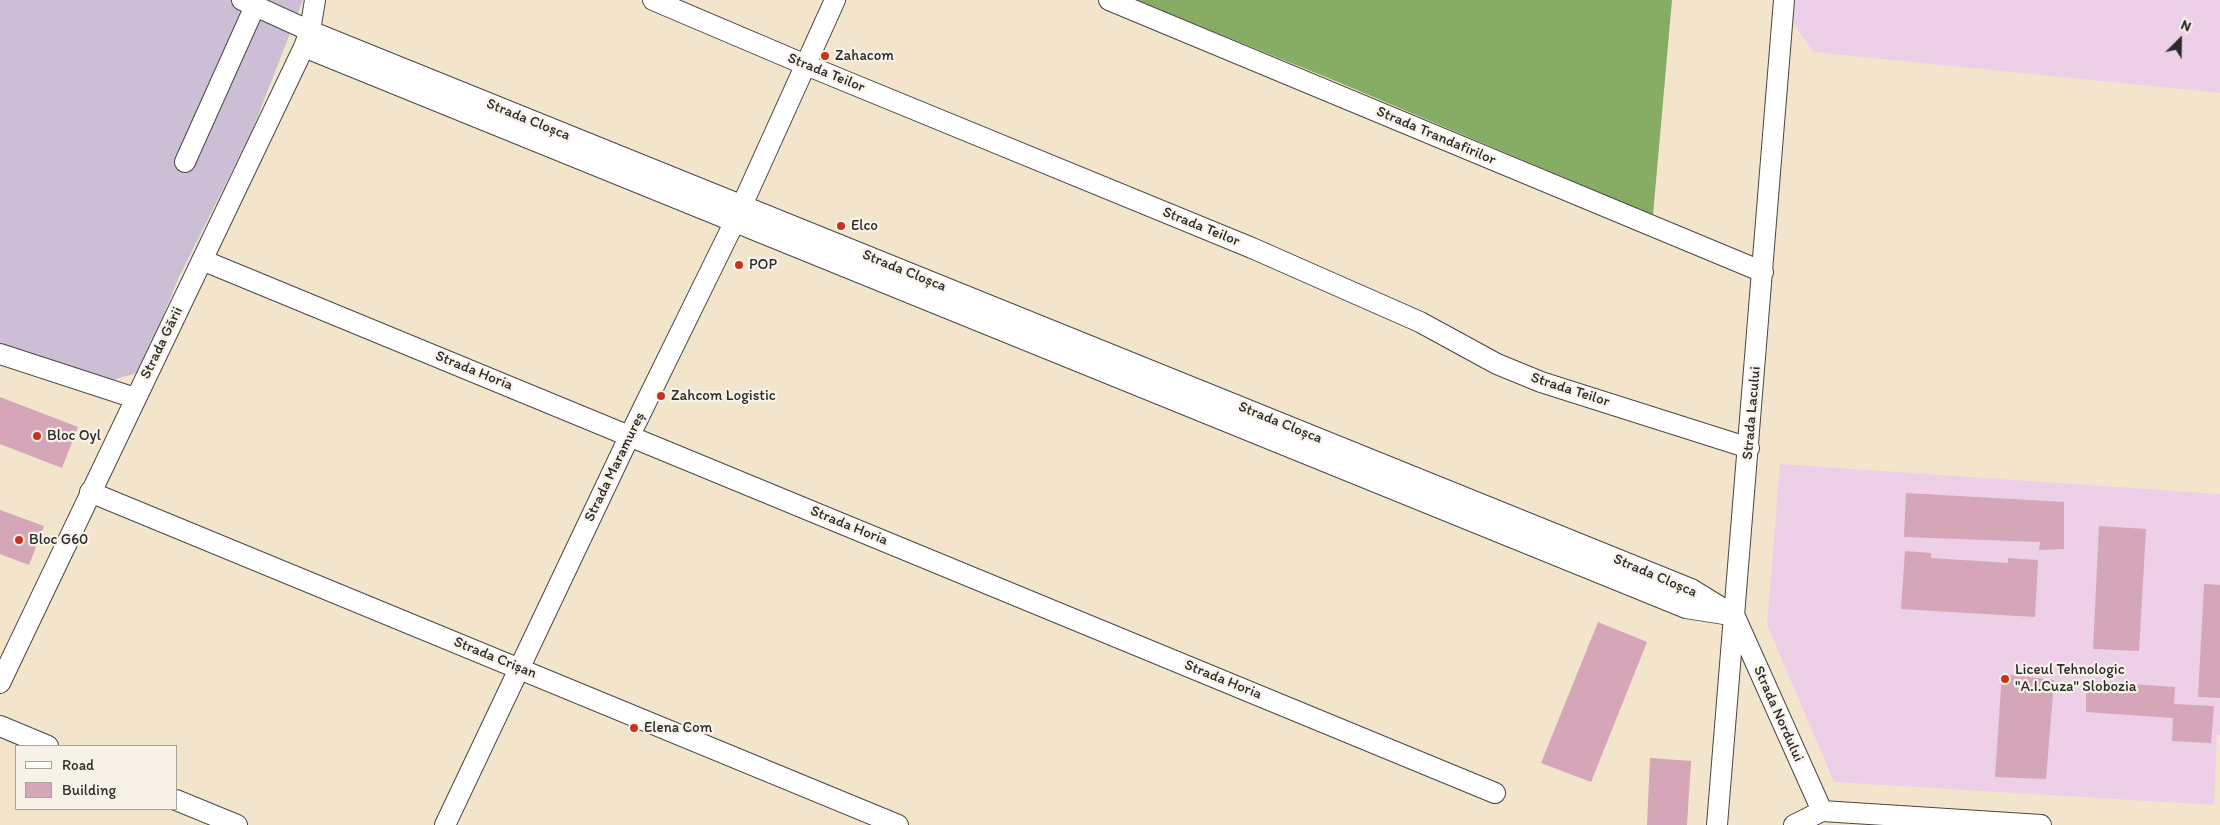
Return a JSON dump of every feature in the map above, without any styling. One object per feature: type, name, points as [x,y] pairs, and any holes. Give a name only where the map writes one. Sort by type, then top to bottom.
[{"type":"street","name":"Strada Gării","points":[[0,683],[307,39],[315,0]]},
{"type":"street","name":"Strada Teilor","points":[[653,0],[806,65],[1252,248],[1420,322],[1497,364],[1541,382],[1749,448]]},
{"type":"street","name":"Strada Maramureș","points":[[445,825],[737,214],[834,0]]},
{"type":"street","name":"Strada Trandafirilor","points":[[1109,0],[1763,272]]},
{"type":"street","name":"Strada Lacului","points":[[1717,825],[1784,0]]},
{"type":"street","name":"Strada Cloșca","points":[[248,3],[307,39],[737,214],[1691,589],[1735,616]]},
{"type":"street","points":[[186,162],[248,3]]},
{"type":"street","name":"Strada Horia","points":[[202,260],[1494,793]]},
{"type":"street","points":[[0,354],[135,398]]},
{"type":"street","name":"Strada Crișan","points":[[90,492],[898,825]]},
{"type":"street","name":"Strada Nordului","points":[[1735,616],[1822,811]]},
{"type":"street","points":[[0,726],[46,745]]},
{"type":"street","points":[[178,801],[238,825]]},
{"type":"street","points":[[1794,825],[1822,811],[2041,825]]},
{"type":"shaded area","points":[[0,0],[303,0],[252,131],[178,279],[141,372],[83,388],[0,356]]},
{"type":"shaded area","points":[[1777,0],[2220,0],[2220,93],[1813,52]]},
{"type":"shaded area","name":"Liceul Tehnologic \"A.I.Cuza\" Slobozia","points":[[1780,464],[2220,494],[2220,735],[2217,735],[2214,805],[1834,782],[1767,625]]},
{"type":"green space","points":[[1135,0],[1672,0],[1653,215],[1333,80]]},
{"type":"building","name":"Bloc Oyl","points":[[0,397],[78,427],[62,468],[0,444]]},
{"type":"building","points":[[1906,493],[2064,502],[2064,549],[2039,550],[2040,542],[1904,537]]},
{"type":"building","name":"Bloc G60","points":[[0,510],[44,526],[29,565],[0,554]]},
{"type":"building","points":[[2099,526],[2146,529],[2139,651],[2093,649]]},
{"type":"building","points":[[1905,551],[1931,553],[1931,558],[2008,563],[2008,558],[2038,560],[2035,617],[1901,609]]},
{"type":"building","points":[[2204,584],[2220,585],[2220,698],[2198,697]]},
{"type":"building","points":[[1598,622],[1647,642],[1591,782],[1541,763]]},
{"type":"building","points":[[2002,674],[2054,680],[2046,779],[1995,777]]},
{"type":"building","points":[[2086,681],[2175,687],[2174,704],[2214,706],[2211,743],[2172,741],[2173,718],[2086,712]]},
{"type":"building","points":[[1650,758],[1691,761],[1687,825],[1647,825]]},
{"type":"place","name":"Zahacom","points":[[825,56]]},
{"type":"place","name":"Elco","points":[[841,226]]},
{"type":"place","name":"POP","points":[[739,265]]},
{"type":"place","name":"Zahcom Logistic","points":[[661,396]]},
{"type":"place","name":"Bloc Oyl","points":[[37,436]]},
{"type":"place","name":"Bloc G60","points":[[19,540]]},
{"type":"place","name":"Liceul Tehnologic \"A.I.Cuza\" Slobozia","points":[[2005,679]]},
{"type":"place","name":"Elena Com","points":[[634,728]]}]
